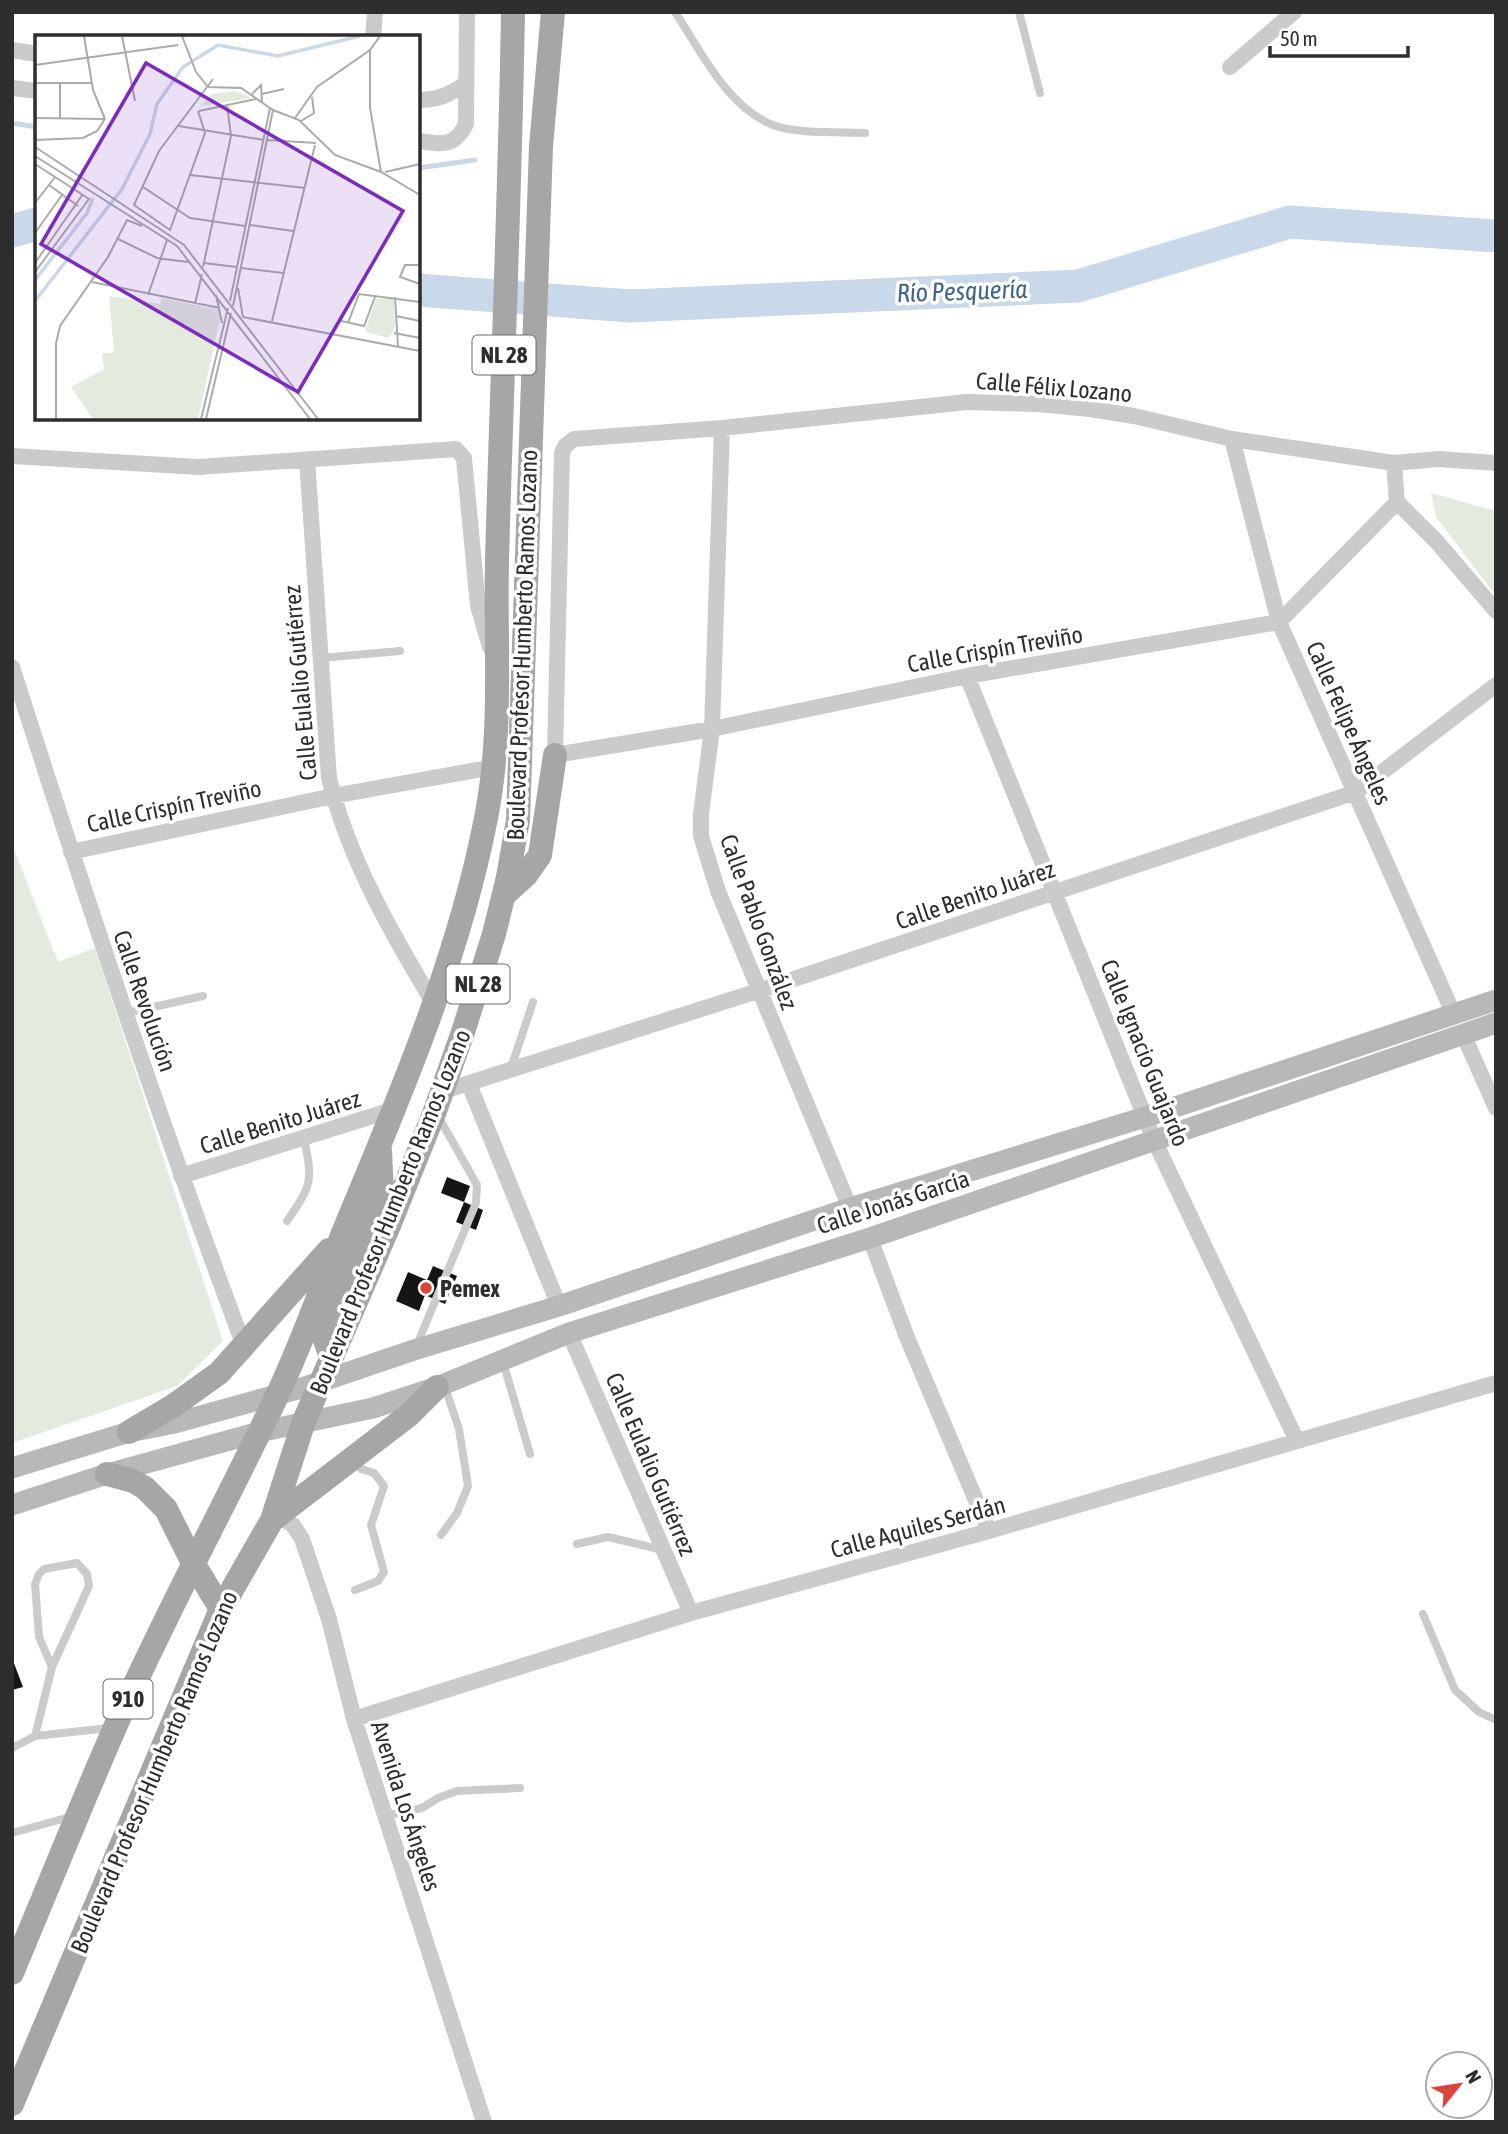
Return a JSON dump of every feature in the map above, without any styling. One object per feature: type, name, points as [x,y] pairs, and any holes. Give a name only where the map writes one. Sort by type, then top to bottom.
[{"type":"main road","name":"Boulevard Profesor Humberto Ramos Lozano","points":[[12,1973],[115,1727],[277,1396],[379,1147],[434,1004],[478,858],[494,767],[498,678],[497,566],[512,144],[513,12]]},
{"type":"main road","name":"Boulevard Profesor Humberto Ramos Lozano","points":[[12,2104],[221,1609],[272,1520],[304,1421],[388,1228],[440,1094],[463,1032],[505,894],[519,820],[541,146],[553,12]]},
{"type":"main road","points":[[505,894],[526,875],[540,855],[555,755]]},
{"type":"main road","points":[[434,1004],[449,1037],[440,1094]]},
{"type":"main road","points":[[331,1357],[323,1329],[382,1193],[379,1147]]},
{"type":"main road","points":[[129,1432],[219,1373],[342,1237]]},
{"type":"main road","points":[[272,1520],[409,1415],[441,1386]]},
{"type":"main road","points":[[107,1474],[133,1481],[155,1497],[170,1516],[193,1563],[221,1609]]},
{"type":"street","points":[[373,35],[375,12]]},
{"type":"street","points":[[420,141],[448,143],[456,139],[466,124],[467,12]]},
{"type":"street","points":[[1230,67],[1294,12]]},
{"type":"street","points":[[12,50],[35,54]]},
{"type":"street","points":[[420,100],[448,96],[465,84]]},
{"type":"street","points":[[12,88],[35,91]]},
{"type":"street","name":"Calle Félix Lozano","points":[[555,755],[562,453],[569,442],[581,438],[722,428],[967,402],[1003,402],[1090,409],[1134,416],[1232,439],[1394,463],[1438,459],[1496,464]]},
{"type":"street","name":"Calle Pablo González","points":[[722,428],[712,729],[701,814],[701,836],[718,891],[758,991],[850,1208]]},
{"type":"street","name":"Calle Felipe Ángeles","points":[[1232,439],[1279,622],[1496,1108]]},
{"type":"street","points":[[12,456],[199,467],[456,449],[464,458],[478,606],[498,678]]},
{"type":"street","name":"Calle Eulalio Gutiérrez","points":[[307,460],[329,778],[333,796],[356,857],[385,918],[434,1004]]},
{"type":"street","points":[[1394,463],[1397,502],[1437,542],[1496,611]]},
{"type":"street","points":[[1279,622],[1397,502]]},
{"type":"street","name":"Calle Crispín Treviño","points":[[555,755],[712,729],[967,676],[1279,622]]},
{"type":"street","name":"Calle Revolución","points":[[12,667],[71,852],[181,1176],[244,1346]]},
{"type":"street","name":"Calle Ignacio Guajardo","points":[[967,676],[1155,1142],[1297,1441]]},
{"type":"street","name":"Calle Benito Juárez","points":[[440,1094],[512,1068],[758,991],[1356,792],[1496,685]]},
{"type":"street","name":"Calle Crispín Treviño","points":[[71,852],[333,796],[494,767]]},
{"type":"street","name":"Calle Jonás García","points":[[12,1505],[107,1474],[259,1432],[373,1408],[441,1386],[569,1333],[870,1238],[1155,1142],[1458,1025],[1496,1000]]},
{"type":"street","name":"Calle Jonás García","points":[[12,1468],[129,1432],[175,1423],[277,1396],[414,1350],[559,1306],[850,1208],[1145,1116],[1458,1025],[1496,1023]]},
{"type":"street","points":[[469,1084],[559,1306]]},
{"type":"street","name":"Calle Benito Juárez","points":[[181,1176],[392,1110]]},
{"type":"street","points":[[870,1238],[906,1335],[989,1531]]},
{"type":"street","name":"Calle Eulalio Gutiérrez","points":[[569,1333],[691,1613]]},
{"type":"street","name":"Calle Aquiles Serdán","points":[[354,1719],[691,1613],[989,1531],[1496,1383]]},
{"type":"street","name":"Avenida Los Ángeles","points":[[272,1520],[285,1520],[293,1525],[302,1539],[329,1619],[354,1719],[484,2122]]},
{"type":"lane","points":[[675,12],[720,80],[738,101],[758,117],[775,126],[790,129],[865,133]]},
{"type":"lane","points":[[1019,12],[1040,93]]},
{"type":"lane","points":[[321,658],[400,650]]},
{"type":"lane","points":[[126,1013],[203,996]]},
{"type":"lane","points":[[512,1068],[533,1002]]},
{"type":"lane","points":[[414,1350],[476,1203],[477,1194],[477,1185],[440,1094]]},
{"type":"lane","points":[[288,1221],[304,1197],[311,1173],[304,1139]]},
{"type":"lane","points":[[502,1359],[530,1454]]},
{"type":"lane","points":[[441,1386],[459,1429],[468,1486],[457,1513],[441,1535]]},
{"type":"lane","points":[[352,1460],[361,1469],[374,1473],[384,1486],[371,1525],[384,1572],[378,1581],[355,1590]]},
{"type":"lane","points":[[577,1544],[608,1537],[664,1550]]},
{"type":"lane","points":[[35,1736],[52,1667],[89,1586],[87,1574],[77,1563],[44,1569],[36,1584],[39,1636],[52,1667]]},
{"type":"lane","points":[[1423,1614],[1455,1690],[1479,1712],[1496,1720]]},
{"type":"lane","points":[[12,1748],[35,1736],[115,1727]]},
{"type":"lane","points":[[385,1816],[422,1808],[457,1791],[520,1788]]},
{"type":"lane","points":[[12,1833],[79,1814]]},
{"type":"shaded area","points":[[1431,493],[1496,511],[1496,596],[1436,517]]},
{"type":"shaded area","points":[[12,844],[58,962],[95,948],[223,1341],[177,1386],[12,1443]]},
{"type":"building","name":"Pemex","points":[[447,1177],[470,1186],[464,1202],[441,1193]]},
{"type":"building","name":"Pemex","points":[[464,1202],[483,1210],[476,1230],[456,1222]]},
{"type":"building","name":"Pemex","points":[[433,1266],[457,1276],[445,1304],[425,1295],[419,1311],[396,1301],[408,1272],[427,1280]]},
{"type":"building","points":[[12,1658],[23,1687],[12,1690]]},
{"type":"waterway","points":[[12,123],[35,127]]},
{"type":"waterway","points":[[420,168],[475,160]]},
{"type":"waterway","name":"Río Pesquería","points":[[420,290],[630,306],[1078,286],[1290,222],[1496,236]]},
{"type":"waterway","name":"Río Pesquería","points":[[12,231],[35,225]]},
{"type":"place","name":"Pemex","points":[[426,1288]]}]
